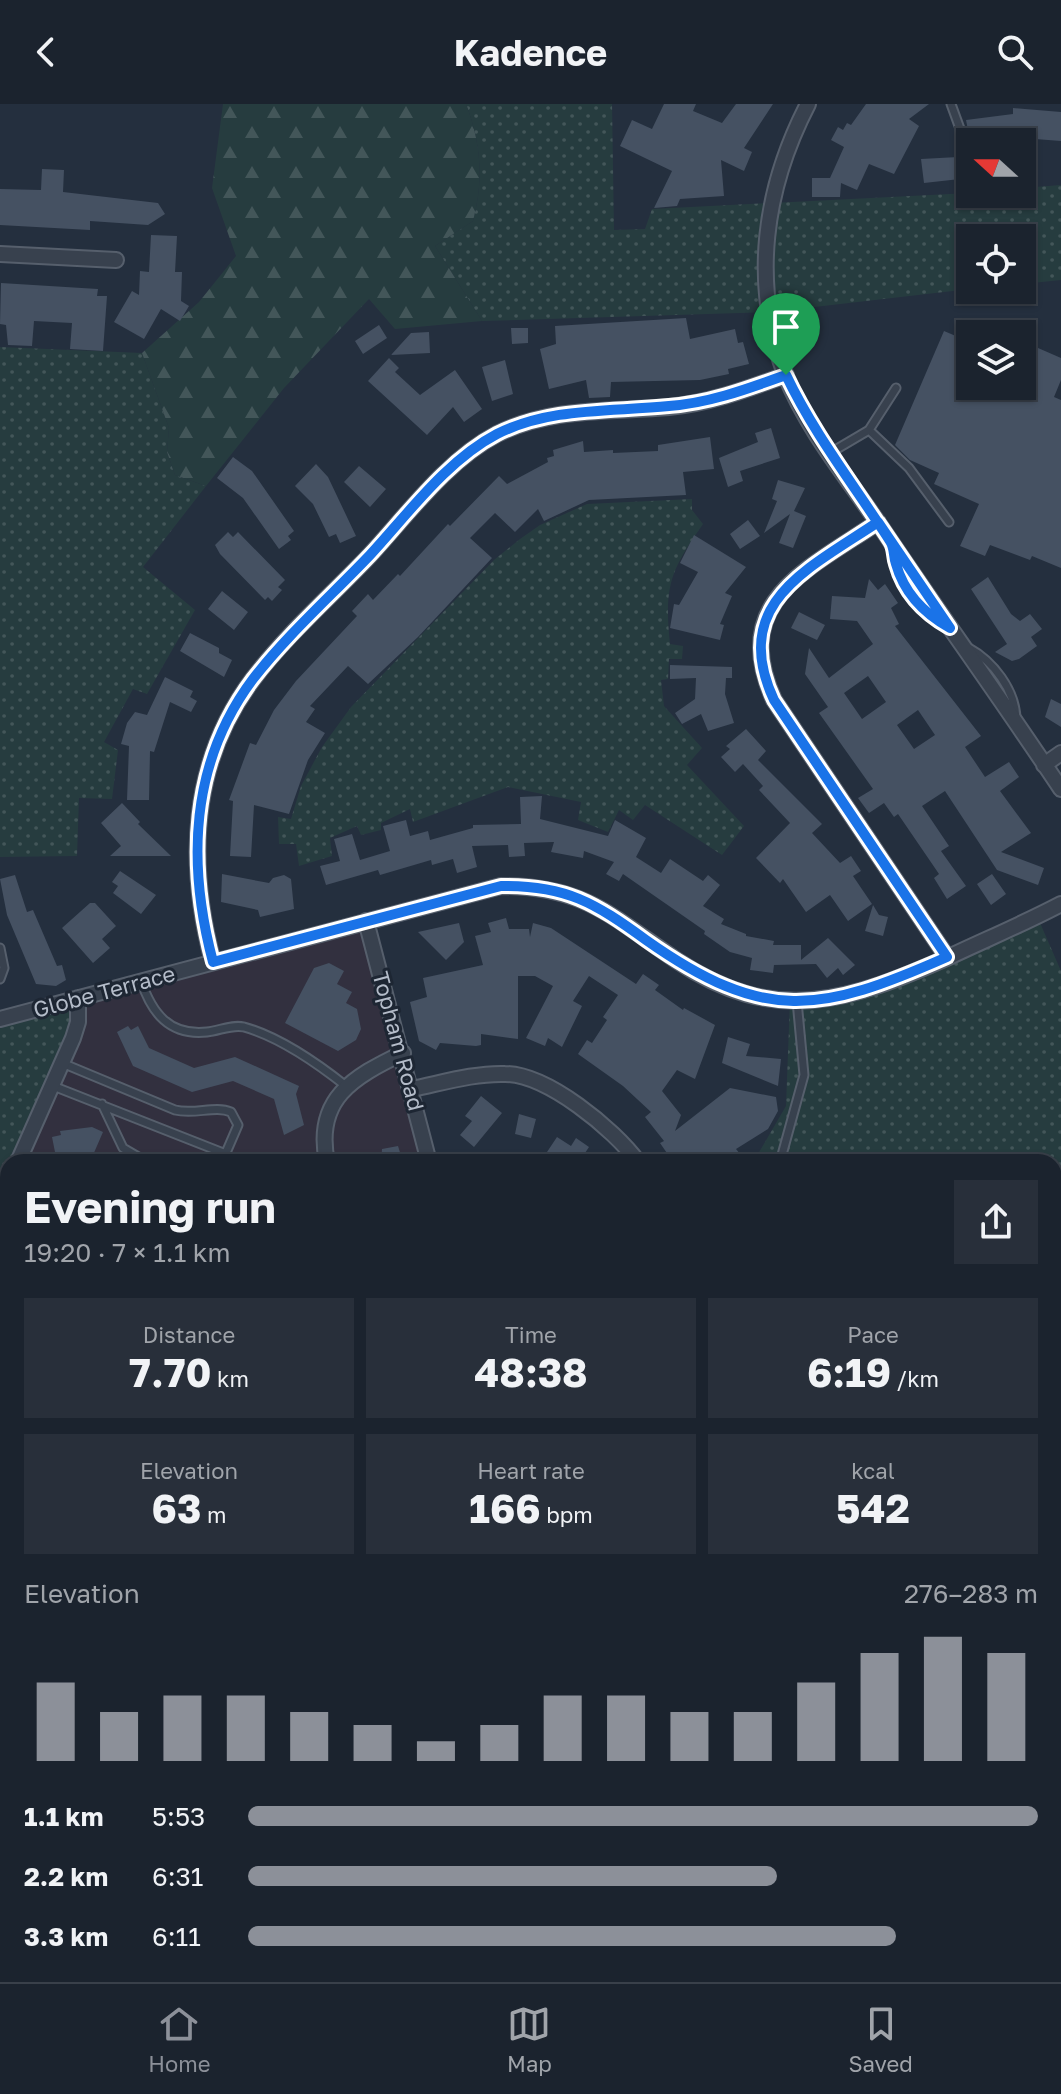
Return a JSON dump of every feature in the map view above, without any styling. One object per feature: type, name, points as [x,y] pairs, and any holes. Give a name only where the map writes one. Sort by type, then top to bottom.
[{"type":"street","points":[[808,104],[781,164],[767,218],[766,283],[775,339],[786,375],[830,453],[1061,789]]},
{"type":"street","points":[[0,254],[116,260]]},
{"type":"street","points":[[213,962],[199,898],[196,830],[212,755],[226,723],[254,678],[291,636],[437,484],[477,447],[497,434],[538,419],[561,413],[710,400],[786,375]]},
{"type":"street","points":[[878,522],[779,595],[762,623],[760,660],[774,700],[947,957]]},
{"type":"street","points":[[1044,765],[1061,753]]},
{"type":"street","name":"Globe Terrace","points":[[0,1019],[501,886],[555,889],[601,908],[703,978],[768,999],[797,1001],[852,996],[947,957],[1061,904]]},
{"type":"street","name":"Topham Road","points":[[366,921],[427,1154]]},
{"type":"street","points":[[22,1154],[78,1022],[78,998]]},
{"type":"street","points":[[325,1154],[323,1142],[326,1120],[346,1086],[361,1074],[403,1053]]},
{"type":"street","points":[[412,1089],[505,1074],[531,1079],[593,1118],[631,1154]]},
{"type":"lane","points":[[951,104],[960,128]]},
{"type":"lane","points":[[830,453],[869,430],[896,388]]},
{"type":"lane","points":[[869,430],[909,468],[949,522]]},
{"type":"lane","points":[[0,948],[4,968],[0,979]]},
{"type":"lane","points":[[141,981],[151,1009],[166,1024],[206,1032],[243,1027],[317,1063],[346,1086]]},
{"type":"lane","points":[[782,1154],[804,1075],[797,1001]]},
{"type":"lane","points":[[62,1063],[175,1110],[190,1113],[220,1108],[231,1112],[238,1125],[226,1154]]},
{"type":"lane","points":[[52,1085],[101,1103],[215,1154]]},
{"type":"lane","points":[[101,1103],[123,1148],[133,1154]]},
{"type":"shaded area","points":[[366,921],[427,1154],[23,1154],[78,998]]},
{"type":"green space","points":[[223,104],[466,104],[475,133],[480,176],[473,221],[435,246],[482,321],[395,329],[369,299],[284,388],[206,486],[175,475],[167,452],[169,428],[142,353],[199,302],[236,256],[212,188]]},
{"type":"green space","points":[[466,104],[612,104],[614,230],[645,229],[652,209],[956,194],[956,208],[1036,208],[1036,187],[1061,185],[1061,280],[1036,283],[1036,224],[956,224],[956,291],[771,312],[482,321],[435,246],[473,221],[480,176],[475,133]]},
{"type":"green space","points":[[0,347],[142,353],[169,428],[167,452],[175,475],[206,486],[143,567],[195,610],[147,694],[133,689],[104,742],[118,750],[112,799],[79,798],[77,856],[0,857]]},
{"type":"green space","points":[[692,499],[692,510],[703,524],[676,567],[668,607],[670,644],[683,646],[682,659],[669,659],[668,679],[661,680],[664,706],[702,748],[687,765],[744,826],[722,855],[645,805],[633,820],[619,810],[608,832],[578,820],[581,802],[508,787],[413,822],[410,809],[381,823],[381,830],[361,835],[357,826],[330,838],[332,856],[299,866],[296,844],[279,844],[278,817],[291,819],[301,786],[322,747],[351,707],[494,560],[540,525],[587,504]]},
{"type":"green space","points":[[1037,916],[1061,971],[1061,1154],[758,1154],[786,1106],[790,1000],[853,996]]},
{"type":"green space","points":[[78,998],[80,1011],[23,1154],[0,1154],[0,1018]]},
{"type":"building","points":[[664,104],[696,104],[693,111],[722,123],[736,104],[773,104],[744,148],[752,152],[744,171],[721,160],[724,196],[680,199],[677,206],[654,208],[672,171],[620,146],[632,120],[652,129]]},
{"type":"building","points":[[866,104],[929,104],[909,119],[919,126],[894,174],[869,164],[857,190],[841,183],[840,197],[812,197],[812,178],[830,178],[844,147],[831,140],[838,127],[843,130],[847,123],[851,125]]},
{"type":"building","points":[[1013,108],[1061,112],[1061,141],[1036,139],[1036,128],[968,128],[966,120],[1013,114]]},
{"type":"building","points":[[956,157],[956,179],[924,183],[921,159]]},
{"type":"building","points":[[42,169],[64,170],[63,192],[158,203],[165,214],[148,225],[90,221],[90,230],[0,225],[0,189],[41,190]]},
{"type":"building","points":[[151,235],[177,236],[175,272],[182,272],[181,301],[189,306],[180,321],[161,309],[144,339],[114,322],[132,291],[139,295],[140,271],[149,272]]},
{"type":"building","points":[[1,283],[98,289],[97,296],[107,296],[103,351],[70,349],[72,323],[34,321],[32,346],[8,345],[6,325],[0,324]]},
{"type":"building","points":[[686,318],[690,339],[735,329],[738,343],[743,342],[749,364],[728,369],[729,374],[700,380],[611,382],[610,397],[589,398],[586,380],[549,389],[540,349],[556,344],[555,326]]},
{"type":"building","points":[[379,325],[387,338],[363,354],[355,341]]},
{"type":"building","points":[[511,328],[528,328],[528,343],[512,344]]},
{"type":"building","points":[[944,331],[956,336],[956,400],[1036,400],[1036,347],[1061,358],[1061,380],[1054,397],[1061,400],[1061,568],[1032,556],[1030,560],[990,545],[985,556],[960,546],[979,504],[934,484],[939,473],[910,460],[895,445]]},
{"type":"building","points":[[429,332],[430,353],[391,355],[411,333]]},
{"type":"building","points":[[389,358],[399,368],[395,372],[420,395],[455,370],[482,409],[464,422],[453,407],[427,435],[368,381]]},
{"type":"building","points":[[505,360],[513,394],[492,401],[482,367]]},
{"type":"building","points":[[771,428],[780,458],[740,471],[743,481],[728,487],[719,458],[758,442],[755,433]]},
{"type":"building","points":[[710,437],[714,469],[683,472],[686,495],[589,500],[544,521],[538,509],[515,532],[495,513],[470,538],[492,558],[418,637],[368,684],[348,666],[310,706],[315,709],[306,722],[325,733],[308,760],[289,814],[254,805],[251,857],[230,856],[233,801],[229,800],[250,743],[256,745],[274,710],[296,681],[357,616],[352,611],[368,594],[373,600],[398,574],[400,576],[448,524],[450,526],[499,476],[507,484],[548,462],[547,458],[554,456],[553,450],[583,441],[584,452],[613,450],[613,453],[658,451],[658,445]]},
{"type":"building","points":[[233,457],[252,471],[294,531],[288,536],[291,540],[279,549],[243,498],[217,478]]},
{"type":"building","points":[[316,464],[328,477],[356,536],[340,543],[336,534],[329,537],[313,504],[295,486]]},
{"type":"building","points":[[359,466],[386,489],[370,507],[344,482]]},
{"type":"building","points":[[778,480],[805,488],[794,511],[806,516],[793,548],[779,543],[790,514],[764,533],[777,501],[772,499]]},
{"type":"building","points":[[748,520],[760,536],[740,549],[730,534]]},
{"type":"building","points":[[228,532],[233,537],[238,532],[285,580],[278,587],[282,590],[272,601],[268,597],[265,600],[220,554],[215,545]]},
{"type":"building","points":[[694,535],[746,567],[725,593],[732,596],[720,624],[724,625],[720,640],[670,628],[674,604],[679,605],[698,572],[680,563]]},
{"type":"building","points":[[988,577],[1011,614],[1020,621],[1030,614],[1042,629],[1031,637],[1037,646],[1019,659],[1012,661],[995,652],[1007,644],[971,589]]},
{"type":"building","points":[[869,579],[878,590],[885,584],[898,603],[891,608],[899,624],[895,626],[981,736],[965,747],[985,777],[1009,762],[1019,777],[1000,791],[1031,833],[1001,852],[1044,868],[1038,885],[997,870],[945,791],[922,806],[949,846],[941,851],[966,886],[947,899],[934,878],[939,874],[898,814],[894,817],[884,803],[869,813],[858,798],[873,789],[819,713],[828,707],[805,674],[809,648],[829,678],[873,644],[857,621],[830,619],[832,596],[865,598]],"holes":[[[868,676],[886,702],[862,719],[844,693]],[[918,710],[935,735],[914,749],[897,725]]]},
{"type":"building","points":[[222,591],[248,612],[234,630],[208,609]]},
{"type":"building","points":[[799,612],[825,625],[817,640],[791,628]]},
{"type":"building","points":[[190,633],[219,648],[219,653],[232,660],[224,677],[180,651]]},
{"type":"building","points":[[670,665],[732,667],[732,678],[726,678],[725,694],[734,723],[708,731],[701,714],[682,724],[675,713],[695,699],[696,678],[670,679]]},
{"type":"building","points":[[165,677],[193,691],[190,697],[197,701],[191,712],[170,702],[154,752],[150,751],[149,800],[127,800],[129,746],[121,744],[127,723],[135,712],[147,715]]},
{"type":"building","points":[[1051,699],[1061,704],[1061,727],[1045,717]]},
{"type":"building","points":[[746,729],[766,751],[758,760],[822,824],[812,833],[840,863],[851,856],[861,871],[853,876],[872,904],[848,921],[830,895],[806,912],[783,879],[780,883],[756,858],[790,823],[759,790],[763,786],[743,764],[735,772],[721,757],[730,749],[726,746]]},
{"type":"building","points":[[542,796],[540,819],[608,836],[615,820],[646,838],[636,857],[661,873],[670,859],[703,881],[708,875],[720,885],[703,906],[724,919],[721,924],[746,936],[774,941],[773,945],[801,945],[801,960],[828,938],[855,965],[843,975],[838,968],[827,978],[816,964],[774,965],[773,973],[750,970],[752,958],[730,952],[623,874],[619,881],[606,874],[614,862],[584,851],[583,858],[551,852],[554,842],[524,843],[525,856],[509,857],[508,845],[472,846],[477,867],[457,873],[453,859],[432,865],[431,860],[380,875],[378,870],[326,885],[320,866],[340,861],[334,839],[352,834],[360,860],[390,851],[383,826],[406,820],[410,836],[428,831],[430,840],[473,828],[473,825],[521,824],[520,797]]},
{"type":"building","points":[[122,803],[140,822],[138,824],[171,856],[110,856],[121,846],[101,823]]},
{"type":"building","points":[[120,871],[156,895],[141,914],[113,893],[118,886],[112,882]]},
{"type":"building","points":[[222,874],[269,883],[273,878],[284,875],[291,879],[294,909],[260,917],[258,910],[221,902]]},
{"type":"building","points":[[992,874],[1006,894],[991,905],[977,884]]},
{"type":"building","points":[[15,875],[27,912],[33,910],[57,966],[62,965],[66,980],[56,986],[36,984],[7,915],[0,879]]},
{"type":"building","points":[[90,903],[95,903],[116,926],[102,939],[110,948],[93,963],[62,928]]},
{"type":"building","points":[[873,905],[879,915],[888,917],[883,936],[865,931]]},
{"type":"building","points":[[506,918],[509,929],[529,929],[530,937],[533,923],[551,928],[636,984],[643,974],[659,985],[655,990],[683,1010],[715,1025],[695,1079],[677,1070],[662,1091],[681,1115],[675,1131],[730,1088],[776,1097],[778,1111],[768,1129],[736,1149],[740,1154],[668,1154],[660,1143],[664,1141],[645,1117],[651,1112],[623,1086],[578,1054],[587,1040],[592,1043],[607,1020],[603,1017],[618,995],[589,976],[573,1001],[582,1006],[562,1047],[548,1038],[545,1046],[526,1038],[553,986],[535,976],[518,976],[518,1039],[481,1034],[481,1045],[440,1043],[436,1050],[419,1041],[410,1002],[427,997],[423,978],[483,965],[475,936],[491,932],[488,923]]},
{"type":"building","points":[[459,923],[464,942],[446,960],[418,932]]},
{"type":"building","points":[[329,963],[344,971],[337,984],[352,992],[346,1003],[357,1009],[361,1029],[356,1040],[338,1051],[285,1023],[314,968]]},
{"type":"building","points":[[128,1026],[131,1030],[138,1026],[149,1048],[194,1068],[235,1057],[299,1086],[296,1094],[304,1125],[284,1135],[274,1099],[233,1081],[192,1092],[133,1066],[117,1032]]},
{"type":"building","points":[[728,1037],[750,1044],[746,1056],[781,1059],[778,1086],[722,1063]]},
{"type":"building","points":[[481,1096],[502,1113],[474,1147],[460,1135],[472,1121],[465,1116]]},
{"type":"building","points":[[519,1114],[536,1119],[531,1138],[515,1134]]},
{"type":"building","points":[[92,1127],[103,1132],[93,1154],[55,1154],[52,1137],[61,1135],[60,1131]]},
{"type":"building","points":[[557,1137],[571,1146],[576,1138],[589,1147],[584,1154],[547,1152]]},
{"type":"building","points":[[398,1146],[400,1154],[382,1154],[382,1149]]},
{"type":"route","points":[[786,375],[710,400],[670,406],[561,413],[523,424],[497,434],[477,447],[416,506],[254,678],[226,723],[203,787],[196,830],[199,898],[213,962],[501,886],[537,886],[576,895],[621,921],[703,978],[768,999],[823,1000],[852,996],[947,957],[774,700],[762,675],[759,646],[762,623],[779,595],[878,522],[950,628],[927,614],[906,587],[895,563],[894,546],[878,522],[849,482],[817,433],[786,375]]}]
